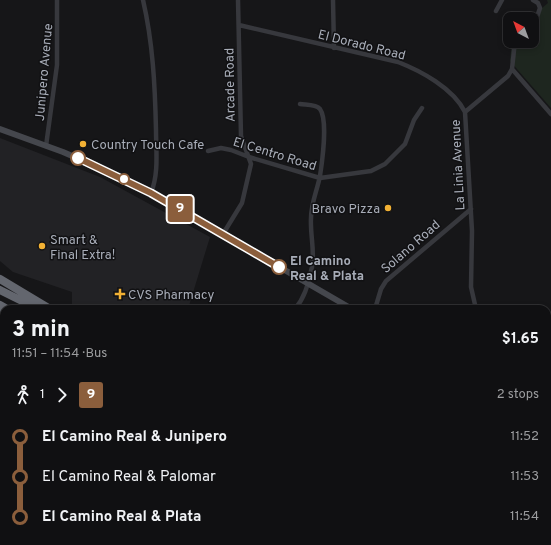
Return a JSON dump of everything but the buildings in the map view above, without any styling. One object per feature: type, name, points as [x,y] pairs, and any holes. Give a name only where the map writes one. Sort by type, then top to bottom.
[{"type":"highway","points":[[0,279],[43,305]]},
{"type":"highway","points":[[0,290],[30,305]]},
{"type":"main road","points":[[0,128],[104,170],[151,193],[345,305]]},
{"type":"street","name":"Junipero Avenue","points":[[46,146],[57,65],[57,0]]},
{"type":"street","points":[[143,0],[151,38],[154,70],[156,173],[151,193]]},
{"type":"street","name":"Arcade Road","points":[[223,234],[242,203],[251,164],[241,136],[238,0]]},
{"type":"street","points":[[334,0],[334,48]]},
{"type":"street","points":[[496,12],[502,0]]},
{"type":"street","points":[[533,0],[540,6],[539,13]]},
{"type":"street","name":"El Dorado Road","points":[[239,25],[334,48],[392,60],[406,65],[449,93],[462,106],[465,112]]},
{"type":"street","points":[[514,48],[512,69],[551,114]]},
{"type":"street","name":"La Linia Avenue","points":[[475,305],[471,286],[471,209],[465,112],[504,81],[512,69]]},
{"type":"street","points":[[298,305],[305,295],[312,262],[310,218],[312,205],[320,178],[324,135],[322,114],[320,109],[315,106],[300,104]]},
{"type":"street","name":"El Centro Road","points":[[208,151],[221,148],[231,150],[249,157],[320,178],[371,171],[381,168],[405,144],[414,120],[422,108]]},
{"type":"street","name":"Solano Road","points":[[376,305],[381,288],[386,281],[471,209]]},
{"type":"shaded area","points":[[547,0],[551,0],[551,108],[510,61],[511,48],[539,48],[539,12],[537,12],[548,3]]},
{"type":"shaded area","points":[[0,138],[100,177],[210,237],[189,305],[73,305],[72,292],[13,272],[0,261]]},
{"type":"bus line","name":"9","points":[[78,158],[151,193],[279,267]]},
{"type":"place","name":"Country Touch Cafe","points":[[83,144]]},
{"type":"place","name":"Bravo Pizza","points":[[388,208]]},
{"type":"place","name":"Smart & Final Extra!","points":[[42,246]]},
{"type":"place","name":"El Camino Real & Plata","points":[[279,267]]},
{"type":"place","name":"CVS Pharmacy","points":[[120,294]]}]
